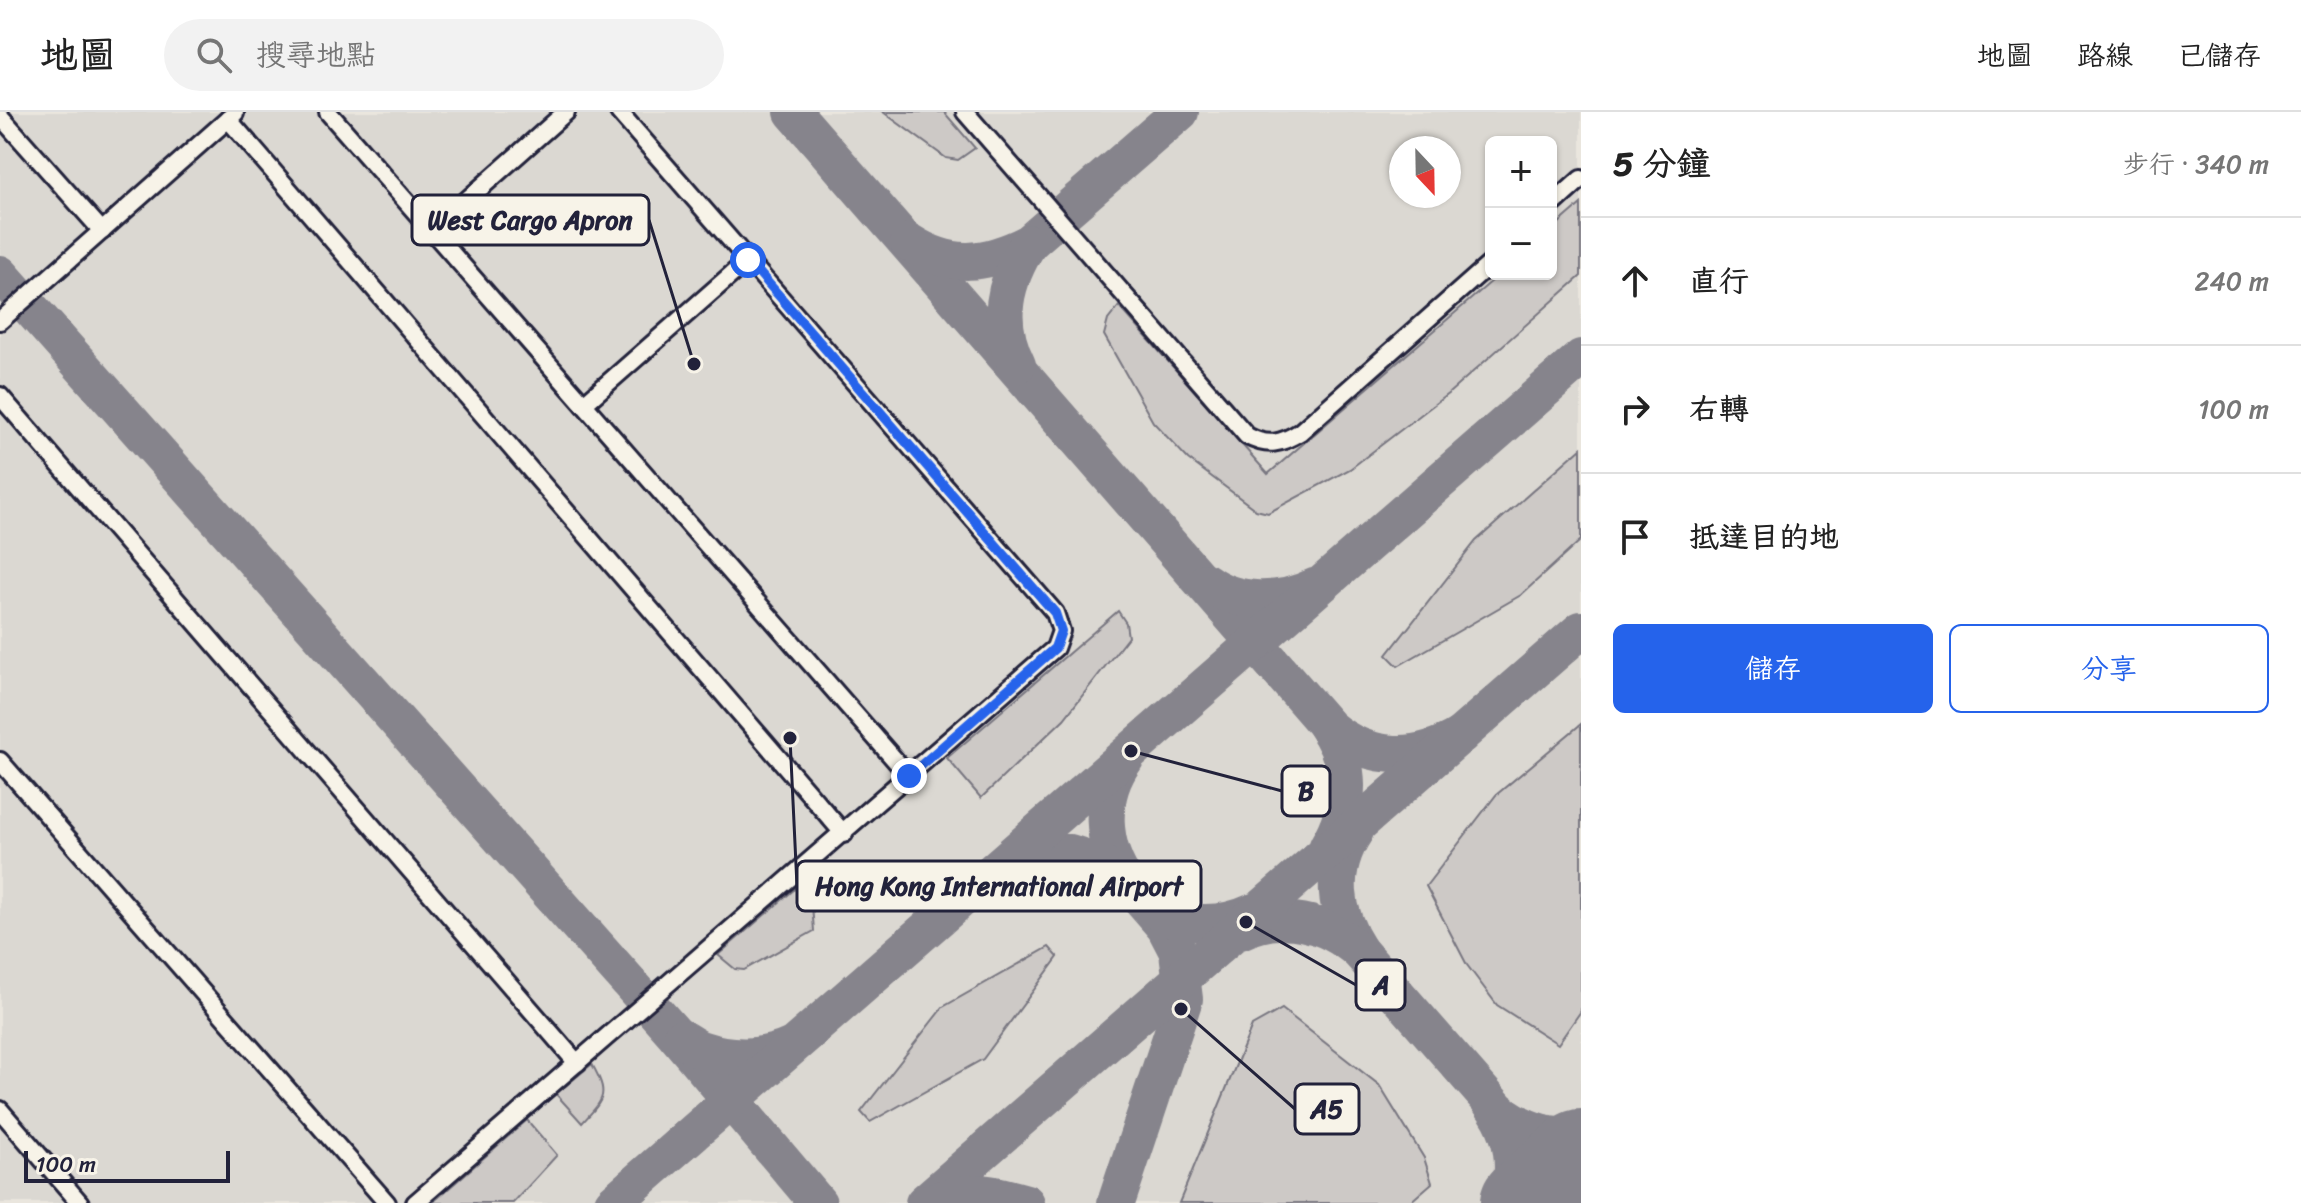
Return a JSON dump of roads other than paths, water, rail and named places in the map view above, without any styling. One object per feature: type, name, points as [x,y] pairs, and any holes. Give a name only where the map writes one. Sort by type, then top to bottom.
[{"type":"lane","points":[[328,112],[909,776]]},
{"type":"lane","points":[[432,231],[566,112]]},
{"type":"lane","points":[[415,1203],[1055,648],[1061,631],[1055,613],[619,112]]},
{"type":"lane","points":[[965,112],[1247,436],[1257,441],[1269,444],[1284,442],[1300,432],[1485,268]]},
{"type":"lane","points":[[0,321],[232,115],[844,834]]},
{"type":"lane","points":[[0,116],[102,231]]},
{"type":"lane","points":[[1557,201],[1581,179]]},
{"type":"lane","points":[[584,404],[748,260]]},
{"type":"lane","points":[[0,396],[577,1063]]},
{"type":"lane","points":[[0,761],[387,1203]]},
{"type":"lane","points":[[0,1110],[80,1203]]},
{"type":"place","name":"West Cargo Apron","points":[[694,364]]},
{"type":"place","name":"Hong Kong International Airport","points":[[790,738]]},
{"type":"place","name":"B","points":[[1131,751]]},
{"type":"place","name":"A","points":[[1246,922]]},
{"type":"place","name":"A5","points":[[1181,1009]]}]
